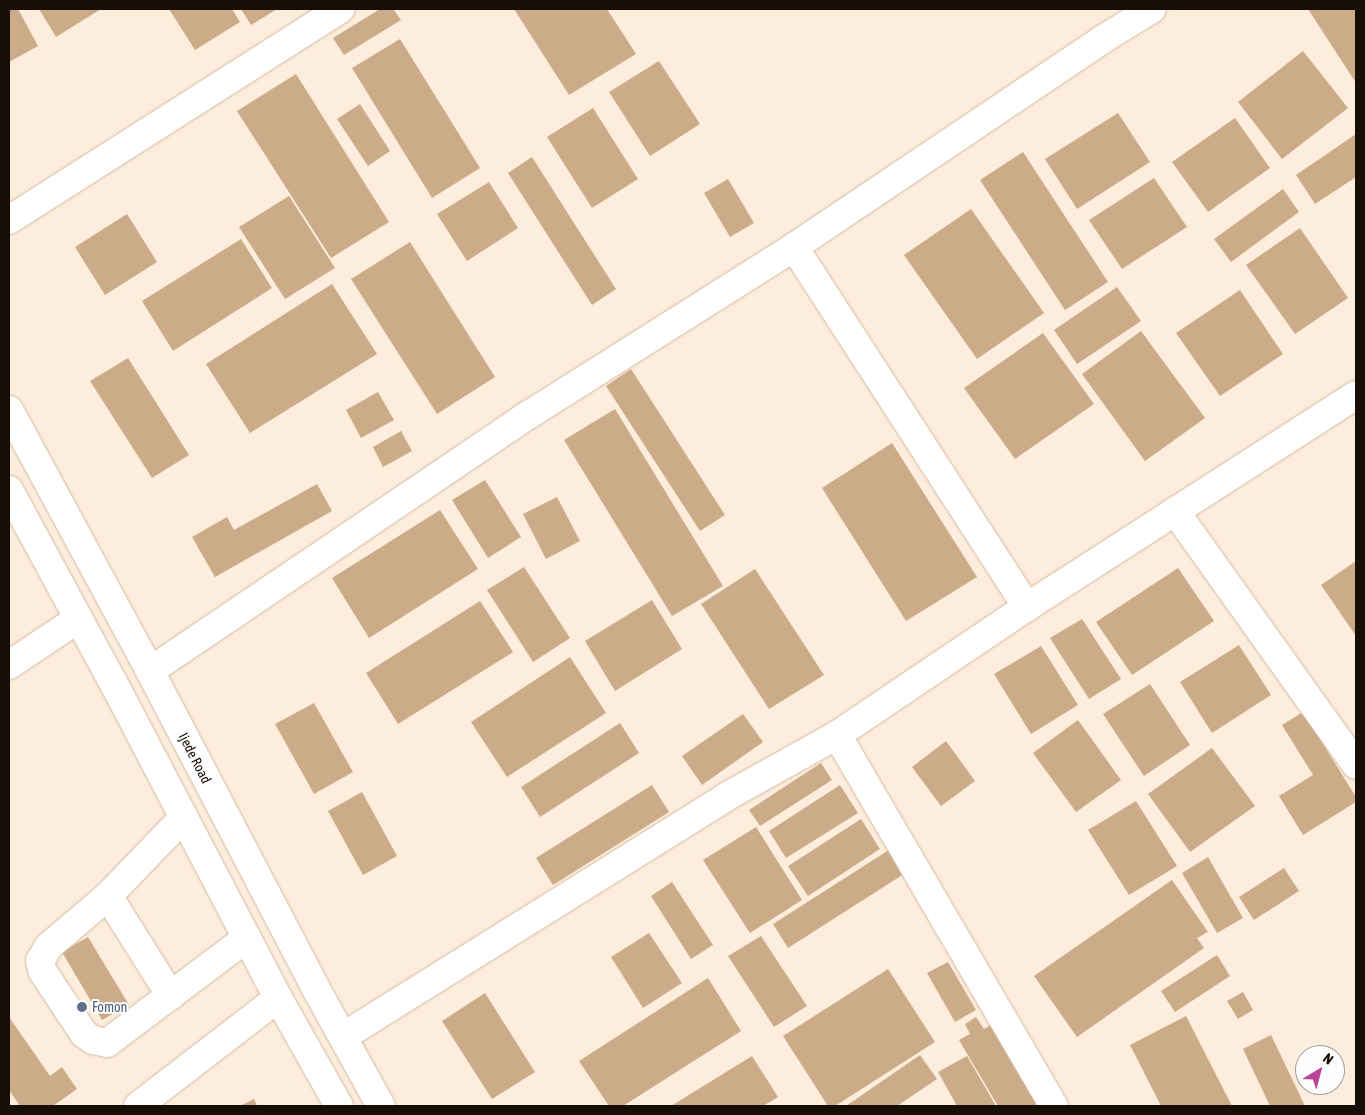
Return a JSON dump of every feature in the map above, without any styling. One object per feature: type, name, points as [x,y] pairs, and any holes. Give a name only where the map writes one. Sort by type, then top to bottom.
[{"type":"street","points":[[9,220],[340,9]]},
{"type":"street","points":[[150,671],[530,414],[794,247],[1103,39],[1152,9]]},
{"type":"street","points":[[794,247],[1027,607]]},
{"type":"street","points":[[344,1036],[726,797],[836,735],[1027,607],[1356,395]]},
{"type":"street","name":"Ijede Road","points":[[9,410],[150,671],[310,978],[344,1036],[381,1106]]},
{"type":"street","points":[[9,490],[278,998],[339,1106]]},
{"type":"street","points":[[1176,511],[1356,766]]},
{"type":"street","points":[[9,665],[78,619]]},
{"type":"street","points":[[836,735],[1054,1106]]},
{"type":"street","points":[[184,818],[108,896],[49,946],[40,961],[43,972],[84,1034],[92,1040],[107,1043],[246,938]]},
{"type":"street","points":[[108,896],[171,996]]},
{"type":"street","points":[[138,1106],[278,998]]},
{"type":"building","points":[[9,9],[18,9],[38,46],[9,62]]},
{"type":"building","points":[[39,9],[101,9],[56,37]]},
{"type":"building","points":[[169,9],[232,9],[240,22],[195,50]]},
{"type":"building","points":[[241,9],[277,9],[251,25]]},
{"type":"building","points":[[380,9],[393,9],[401,20],[344,55],[333,38]]},
{"type":"building","points":[[514,9],[607,9],[636,54],[569,95]]},
{"type":"building","points":[[1308,9],[1356,9],[1356,83]]},
{"type":"building","points":[[400,39],[480,168],[432,198],[352,68]]},
{"type":"building","points":[[1303,51],[1348,108],[1282,159],[1238,102]]},
{"type":"building","points":[[659,61],[700,124],[650,156],[609,92]]},
{"type":"building","points":[[296,74],[389,222],[331,258],[237,111]]},
{"type":"building","points":[[360,104],[390,151],[368,166],[337,119]]},
{"type":"building","points":[[593,108],[638,179],[592,208],[547,137]]},
{"type":"building","points":[[1118,113],[1150,162],[1077,209],[1045,159]]},
{"type":"building","points":[[1235,118],[1270,168],[1208,212],[1172,162]]},
{"type":"building","points":[[1356,134],[1356,177],[1315,204],[1296,175]]},
{"type":"building","points":[[1023,152],[1108,282],[1065,310],[980,180]]},
{"type":"building","points":[[532,157],[616,289],[592,305],[508,173]]},
{"type":"building","points":[[1154,178],[1187,227],[1122,269],[1089,220]]},
{"type":"building","points":[[728,179],[754,223],[730,237],[704,193]]},
{"type":"building","points":[[489,182],[518,228],[467,261],[437,214]]},
{"type":"building","points":[[1283,189],[1299,212],[1231,262],[1214,239]]},
{"type":"building","points":[[289,196],[335,268],[285,299],[239,227]]},
{"type":"building","points":[[971,209],[1044,313],[977,359],[904,255]]},
{"type":"building","points":[[127,214],[157,262],[105,295],[75,247]]},
{"type":"building","points":[[1300,228],[1348,298],[1295,334],[1246,265]]},
{"type":"building","points":[[241,239],[272,288],[173,351],[142,301]]},
{"type":"building","points":[[410,242],[495,377],[437,414],[351,279]]},
{"type":"building","points":[[332,284],[377,354],[250,433],[206,364]]},
{"type":"building","points":[[1117,287],[1141,321],[1077,364],[1054,330]]},
{"type":"building","points":[[1240,290],[1283,354],[1220,396],[1176,333]]},
{"type":"building","points":[[1141,331],[1205,418],[1145,461],[1082,374]]},
{"type":"building","points":[[1043,333],[1094,404],[1015,459],[964,388]]},
{"type":"building","points":[[128,358],[189,455],[152,478],[90,381]]},
{"type":"building","points":[[631,369],[725,515],[700,531],[606,386]]},
{"type":"building","points":[[378,392],[394,420],[361,438],[346,410]]},
{"type":"building","points":[[615,409],[723,586],[672,616],[564,440]]},
{"type":"building","points":[[401,431],[412,451],[383,467],[373,447]]},
{"type":"building","points":[[892,443],[977,577],[906,621],[822,488]]},
{"type":"building","points":[[485,480],[521,537],[488,558],[452,500]]},
{"type":"building","points":[[317,484],[332,511],[215,577],[192,537],[227,517],[234,530]]},
{"type":"building","points":[[557,497],[580,541],[546,559],[523,514]]},
{"type":"building","points":[[440,510],[478,569],[369,638],[332,578]]},
{"type":"building","points":[[1356,561],[1356,636],[1321,585]]},
{"type":"building","points":[[524,567],[570,638],[533,662],[487,590]]},
{"type":"building","points":[[1178,568],[1214,621],[1132,675],[1096,622]]},
{"type":"building","points":[[755,569],[824,675],[769,709],[701,604]]},
{"type":"building","points":[[652,600],[682,649],[615,691],[585,641]]},
{"type":"building","points":[[480,601],[513,652],[398,724],[366,673]]},
{"type":"building","points":[[1082,619],[1121,679],[1089,699],[1050,638]]},
{"type":"building","points":[[1239,645],[1271,695],[1212,733],[1180,682]]},
{"type":"building","points":[[1041,646],[1078,705],[1031,734],[994,674]]},
{"type":"building","points":[[570,657],[606,713],[507,777],[471,722]]},
{"type":"building","points":[[1150,684],[1190,745],[1144,776],[1103,714]]},
{"type":"building","points":[[314,703],[353,772],[314,794],[275,724]]},
{"type":"building","points":[[1303,712],[1356,797],[1356,802],[1303,835],[1279,796],[1313,775],[1282,725]]},
{"type":"building","points":[[743,714],[763,742],[702,785],[682,756]]},
{"type":"building","points":[[1078,720],[1121,780],[1076,812],[1033,753]]},
{"type":"building","points":[[620,723],[639,753],[540,817],[521,787]]},
{"type":"building","points":[[946,741],[975,781],[941,806],[912,767]]},
{"type":"building","points":[[1212,748],[1255,806],[1190,852],[1148,794]]},
{"type":"building","points":[[821,763],[832,780],[760,826],[749,810]]},
{"type":"building","points":[[652,785],[669,812],[553,885],[536,858]]},
{"type":"building","points":[[840,785],[858,813],[786,858],[769,831]]},
{"type":"building","points":[[362,792],[397,856],[363,875],[328,811]]},
{"type":"building","points":[[1136,801],[1177,866],[1129,895],[1088,830]]},
{"type":"building","points":[[861,819],[880,849],[808,896],[788,866]]},
{"type":"building","points":[[756,827],[802,900],[750,933],[703,860]]},
{"type":"building","points":[[892,848],[907,872],[788,948],[773,924]]},
{"type":"building","points":[[1208,857],[1243,918],[1217,933],[1182,873]]},
{"type":"building","points":[[1284,868],[1299,891],[1254,920],[1239,897]]},
{"type":"building","points":[[1172,880],[1208,932],[1197,938],[1204,948],[1077,1037],[1034,976]]},
{"type":"building","points":[[672,882],[713,945],[691,959],[651,896]]},
{"type":"building","points":[[649,933],[682,983],[643,1008],[611,957]]},
{"type":"building","points":[[761,936],[807,1006],[774,1027],[728,956]]},
{"type":"building","points":[[88,937],[129,1005],[102,1020],[62,952]]},
{"type":"building","points":[[1217,955],[1230,976],[1175,1012],[1161,991]]},
{"type":"building","points":[[948,962],[976,1010],[955,1022],[927,973]]},
{"type":"building","points":[[888,969],[935,1042],[835,1106],[828,1106],[783,1036]]},
{"type":"building","points":[[708,978],[741,1031],[623,1106],[609,1106],[579,1061]]},
{"type":"building","points":[[1243,992],[1253,1010],[1238,1019],[1227,1001]]},
{"type":"building","points":[[485,993],[535,1072],[492,1099],[442,1021]]},
{"type":"building","points":[[1186,1016],[1232,1106],[1161,1106],[1130,1045]]},
{"type":"building","points":[[9,1017],[50,1076],[62,1067],[77,1089],[53,1106],[20,1106],[9,1090]]},
{"type":"building","points":[[976,1017],[984,1029],[991,1025],[1039,1106],[998,1106],[959,1040],[970,1034],[965,1024]]},
{"type":"building","points":[[1271,1035],[1295,1085],[1295,1095],[1300,1095],[1305,1106],[1270,1106],[1243,1049]]},
{"type":"building","points":[[920,1055],[937,1079],[897,1106],[846,1106]]},
{"type":"building","points":[[752,1056],[778,1097],[763,1106],[671,1106]]},
{"type":"building","points":[[967,1056],[996,1106],[957,1106],[938,1072]]},
{"type":"building","points":[[254,1099],[257,1106],[240,1106]]},
{"type":"place","name":"Fomon","points":[[82,1007]]}]
